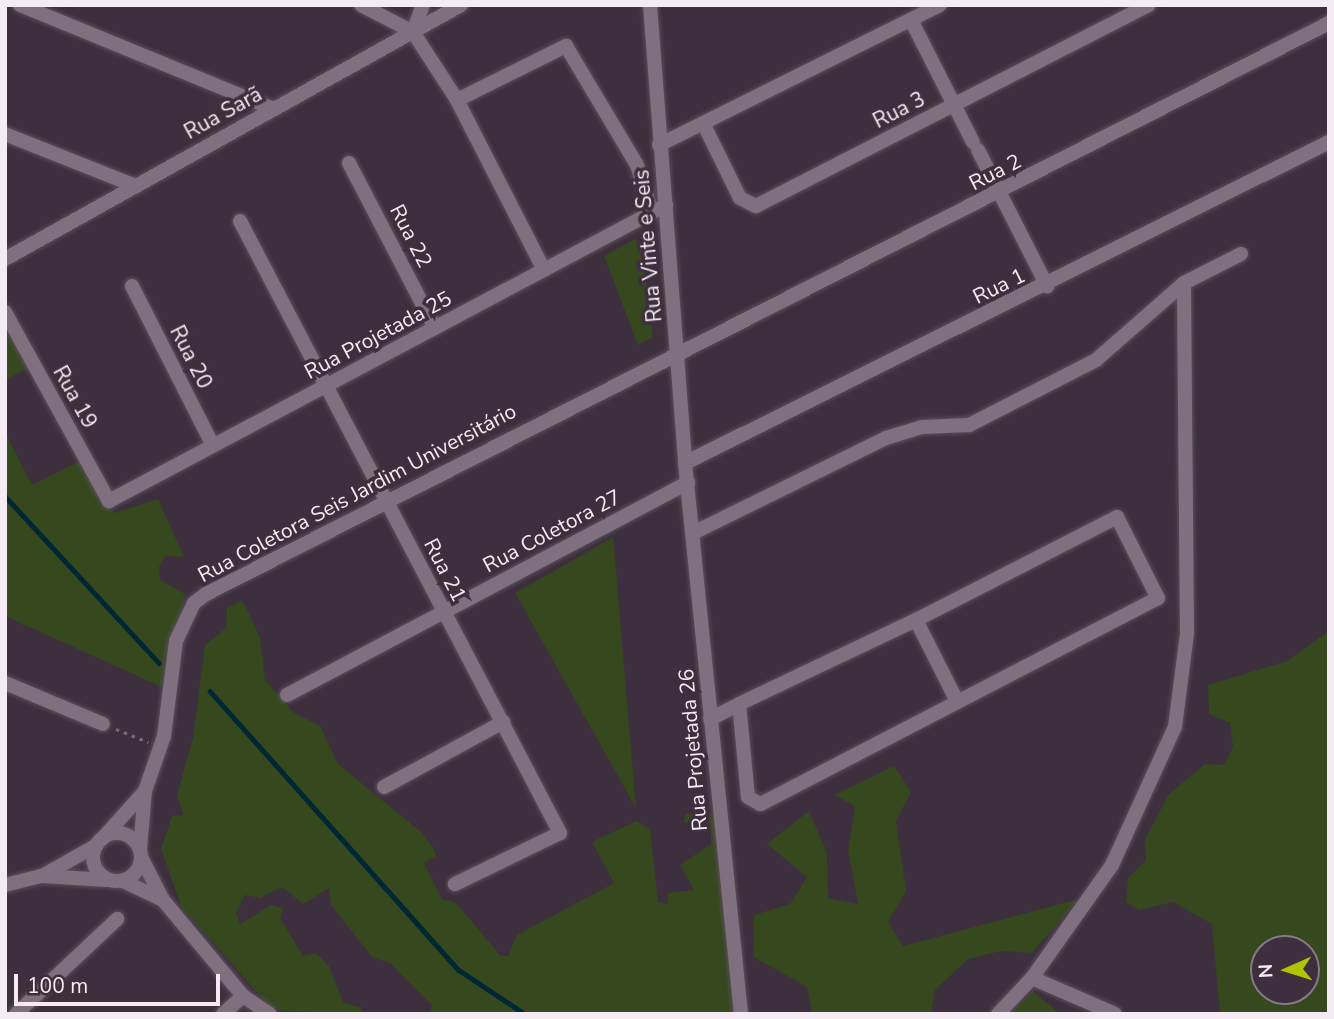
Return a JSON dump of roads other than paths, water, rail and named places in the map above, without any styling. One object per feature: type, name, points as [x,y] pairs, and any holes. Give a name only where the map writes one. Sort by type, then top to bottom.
[{"type":"street","points":[[20,5],[274,109]]},
{"type":"street","points":[[361,5],[413,32],[457,100],[544,270]]},
{"type":"street","points":[[413,32],[423,5]]},
{"type":"street","name":"Rua Sarã","points":[[5,259],[461,5]]},
{"type":"street","name":"Rua Vinte e Seis","points":[[650,5],[659,145],[688,483]]},
{"type":"street","points":[[659,145],[705,127],[940,5]]},
{"type":"street","name":"Rua 3","points":[[705,127],[740,198],[756,206],[1148,5]]},
{"type":"street","points":[[911,20],[1046,286]]},
{"type":"street","name":"Rua 2","points":[[676,350],[1000,193],[1329,23]]},
{"type":"street","points":[[457,100],[566,46],[637,165],[652,213]]},
{"type":"street","points":[[5,134],[136,186]]},
{"type":"street","name":"Rua 1","points":[[685,463],[1046,286],[1329,142]]},
{"type":"street","name":"Rua 22","points":[[349,163],[435,328]]},
{"type":"street","name":"Rua Projetada 25","points":[[109,501],[666,205]]},
{"type":"street","name":"Rua 21","points":[[240,221],[324,387],[560,833],[455,884]]},
{"type":"street","points":[[693,533],[886,438],[922,427],[969,425],[1096,360],[1184,283],[1241,254]]},
{"type":"street","points":[[998,1014],[1032,978],[1112,865],[1175,727],[1187,633],[1184,283]]},
{"type":"street","name":"Rua 20","points":[[132,286],[213,446]]},
{"type":"street","name":"Rua 19","points":[[5,312],[109,501]]},
{"type":"street","name":"Rua Coletora Seis Jardim Universitário","points":[[145,791],[161,746],[176,641],[194,603],[676,350]]},
{"type":"street","name":"Rua Projetada 26","points":[[688,483],[709,719],[741,1014]]},
{"type":"street","name":"Rua Coletora 27","points":[[287,695],[688,483]]},
{"type":"street","points":[[709,719],[738,704],[916,620],[1117,517],[1158,598],[760,804],[748,797],[738,704]]},
{"type":"street","points":[[916,620],[957,701]]},
{"type":"street","points":[[5,683],[103,724]]},
{"type":"street","points":[[384,787],[503,722]]},
{"type":"street","points":[[107,880],[96,868],[99,842],[145,791]]},
{"type":"street","points":[[124,881],[137,872],[141,853],[145,791]]},
{"type":"street","points":[[43,876],[99,842],[124,834],[141,853],[163,900],[243,996],[270,1014]]},
{"type":"street","points":[[5,885],[43,876],[124,881],[163,900]]},
{"type":"street","points":[[16,1014],[117,919]]},
{"type":"street","points":[[1032,978],[1115,1014]]},
{"type":"street","points":[[223,1014],[243,996]]},
{"type":"waterway","points":[[5,496],[159,663]]},
{"type":"waterway","points":[[210,691],[459,970],[525,1014]]}]
